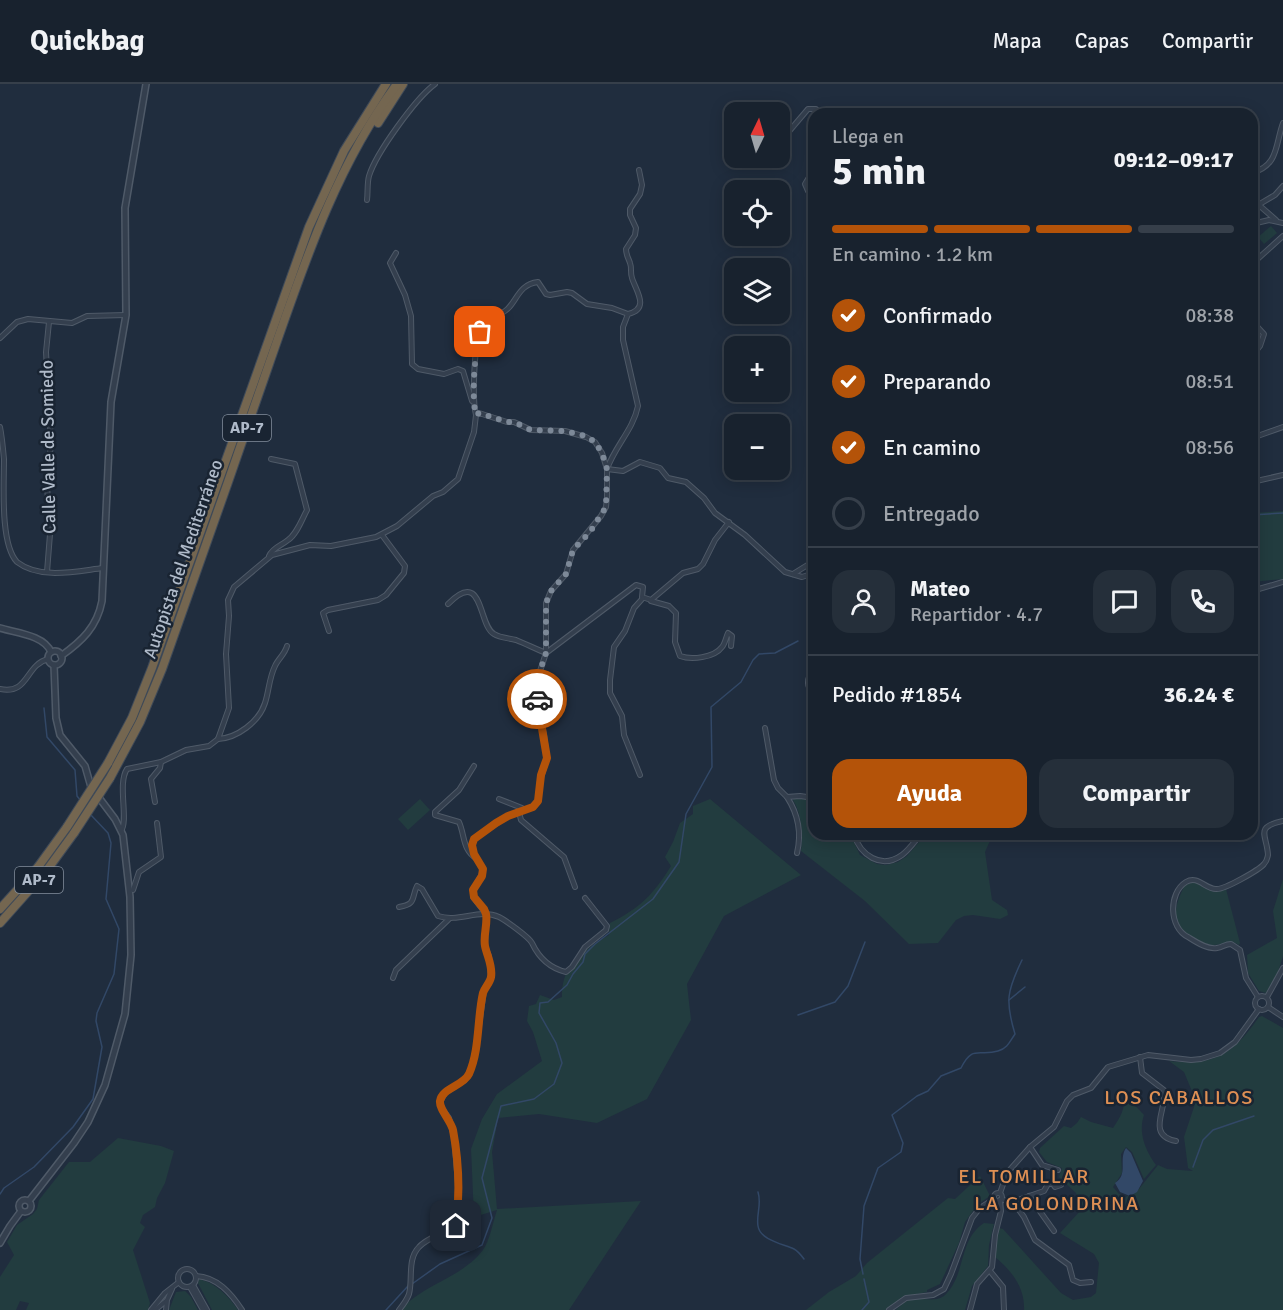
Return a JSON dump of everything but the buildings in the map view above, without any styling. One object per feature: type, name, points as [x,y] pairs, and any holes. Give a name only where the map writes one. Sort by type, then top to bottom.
[{"type":"highway","name":"Autopista del Mediterráneo","points":[[0,923],[47,870],[132,718],[152,668],[309,227],[344,150],[386,84]]},
{"type":"highway","name":"Autopista del Mediterráneo","points":[[0,909],[71,830],[110,778],[140,722],[162,669],[310,250],[343,173],[362,138],[397,84]]},
{"type":"highway","points":[[310,250],[354,160],[404,84]]},
{"type":"street","points":[[54,664],[60,662],[61,656],[79,644],[96,622],[102,601],[111,402],[126,315],[125,208],[146,84]]},
{"type":"street","points":[[367,200],[369,177],[379,156],[418,100],[435,84]]},
{"type":"street","points":[[790,130],[808,109]]},
{"type":"street","points":[[1258,171],[1263,170],[1272,161],[1283,123]]},
{"type":"street","points":[[474,408],[480,332],[492,322],[495,315],[504,314],[519,292],[532,282],[540,284],[546,294],[567,292],[592,306],[612,308],[628,314],[636,311],[639,306],[639,291],[631,276],[626,249],[635,235],[636,228],[630,215],[630,209],[640,194],[642,185],[639,170]]},
{"type":"street","points":[[1283,186],[1275,195],[1258,205],[1283,223]]},
{"type":"street","points":[[1258,223],[1276,220]]},
{"type":"street","points":[[1258,259],[1283,236]]},
{"type":"street","points":[[269,556],[310,545],[331,546],[382,536],[459,479],[474,432],[476,415],[463,371],[458,369],[444,375],[418,369],[412,364],[411,316],[390,263],[396,253]]},
{"type":"street","points":[[399,1310],[407,1300],[410,1291],[411,1264],[416,1250],[428,1240],[456,1226],[459,1195],[454,1137],[449,1118],[440,1102],[445,1093],[465,1080],[475,1055],[484,990],[491,978],[489,956],[485,946],[486,914],[474,897],[473,890],[482,876],[483,869],[472,845],[474,839],[496,823],[533,807],[538,801],[541,775],[547,758],[537,705],[538,677],[546,653],[546,603],[548,596],[566,574],[573,550],[590,532],[606,507],[607,469],[610,460],[636,417],[638,406],[623,339],[623,327],[628,314]]},
{"type":"street","points":[[0,338],[21,320],[72,323],[87,316],[126,315]]},
{"type":"street","name":"Calle Valle de Somiedo","points":[[47,572],[50,534],[47,485],[51,444],[46,344],[49,322]]},
{"type":"street","points":[[1258,328],[1264,334],[1258,348]]},
{"type":"street","points":[[476,415],[479,413],[514,422],[538,432],[565,431],[586,436],[595,442],[602,453],[607,469]]},
{"type":"street","points":[[0,427],[4,459],[4,530],[12,556],[23,565],[47,572],[103,568]]},
{"type":"street","points":[[1258,436],[1283,427]]},
{"type":"street","points":[[218,739],[228,714],[226,654],[229,596],[234,587],[275,548],[292,537],[307,510],[296,464],[271,459]]},
{"type":"street","points":[[607,469],[623,471],[640,462],[660,468],[668,478],[686,482],[704,498],[715,513],[729,522],[785,572],[802,576],[808,575]]},
{"type":"street","points":[[1258,481],[1283,476]]},
{"type":"street","points":[[651,600],[683,573],[703,564],[715,540],[729,522]]},
{"type":"street","points":[[329,630],[323,613],[378,600],[386,595],[404,573],[405,566],[382,536]]},
{"type":"street","points":[[792,574],[808,565]]},
{"type":"street","points":[[1258,589],[1283,582]]},
{"type":"street","points":[[546,653],[636,585],[643,587],[643,597],[634,608],[625,631],[614,647],[610,680],[610,693],[622,716],[624,735],[640,775]]},
{"type":"street","points":[[448,604],[457,595],[465,592],[472,594],[477,599],[488,629],[493,634],[516,640],[546,653]]},
{"type":"street","points":[[643,597],[669,606],[676,613],[675,642],[676,651],[680,656],[694,658],[715,652],[722,648],[728,633],[732,636],[731,646]]},
{"type":"street","points":[[0,628],[41,640],[48,645],[51,652],[48,659],[37,663],[20,686],[11,690],[0,689]]},
{"type":"street","points":[[122,831],[125,824],[122,809],[125,771],[161,762],[186,750],[209,746],[218,739],[233,737],[243,730],[263,708],[269,680],[287,646]]},
{"type":"street","points":[[51,652],[57,651],[61,656]]},
{"type":"street","points":[[0,1243],[21,1211],[28,1212],[31,1209],[29,1201],[75,1143],[88,1122],[105,1085],[125,1014],[132,936],[122,831],[91,787],[85,766],[60,735],[56,718],[54,664],[48,659]]},
{"type":"street","points":[[765,728],[774,780],[794,807],[798,822],[797,853]]},
{"type":"street","points":[[155,802],[151,778],[160,768],[161,762]]},
{"type":"street","points":[[474,766],[459,790],[435,812],[435,815],[459,822],[467,849],[470,855],[477,860]]},
{"type":"street","points":[[787,796],[808,797]]},
{"type":"street","points":[[499,799],[522,808],[521,820],[564,857],[575,887]]},
{"type":"street","points":[[1258,997],[1246,978],[1240,950],[1230,944],[1214,949],[1209,948],[1186,937],[1177,928],[1173,910],[1177,894],[1189,881],[1199,881],[1213,889],[1222,889],[1263,865],[1268,855],[1264,832],[1269,825],[1283,821]]},
{"type":"street","points":[[133,890],[139,872],[161,857],[157,823]]},
{"type":"street","points":[[856,840],[858,847],[865,855],[875,860],[886,861],[900,856],[915,840]]},
{"type":"street","points":[[399,907],[411,904],[416,888],[420,887],[438,916],[450,919],[486,914],[502,918],[530,940],[536,953],[550,966],[566,972],[573,967],[585,947],[606,930],[607,926],[585,898]]},
{"type":"street","points":[[393,978],[396,970],[450,919]]},
{"type":"street","points":[[1268,1007],[1267,997],[1283,968]]},
{"type":"street","points":[[1258,997],[1267,997]]},
{"type":"street","points":[[1258,997],[1255,1003],[1259,1010]]},
{"type":"street","points":[[970,1310],[977,1284],[990,1271],[994,1235],[1001,1211],[1002,1195],[1000,1193],[1007,1173],[1030,1147],[1054,1127],[1064,1104],[1073,1095],[1091,1088],[1108,1067],[1154,1055],[1191,1060],[1220,1053],[1236,1042],[1259,1010],[1268,1007]]},
{"type":"street","points":[[1268,1007],[1283,1017]]},
{"type":"street","points":[[1140,1057],[1142,1073],[1164,1090],[1160,1130],[1166,1138],[1176,1141]]},
{"type":"street","points":[[1030,1147],[1042,1165],[1058,1170]]},
{"type":"street","points":[[1009,1203],[1044,1191],[1048,1184],[1053,1184],[1055,1187],[1061,1185]]},
{"type":"street","points":[[889,1310],[906,1298],[933,1295],[944,1289],[970,1221],[980,1208],[994,1198],[996,1193],[1000,1193]]},
{"type":"street","points":[[1029,1196],[1054,1231]]},
{"type":"street","points":[[994,1198],[1009,1203],[1019,1210],[1035,1240],[1069,1265],[1073,1280],[1080,1283],[1091,1282]]},
{"type":"street","points":[[153,1310],[167,1300],[180,1274],[184,1270],[190,1270],[196,1276],[204,1276],[220,1284],[242,1310]]},
{"type":"street","points":[[990,1271],[1003,1287],[1004,1310]]},
{"type":"street","points":[[192,1286],[196,1276]]},
{"type":"street","points":[[177,1284],[192,1286]]},
{"type":"street","points":[[153,1310],[159,1299],[177,1284]]},
{"type":"street","points":[[192,1286],[205,1310]]},
{"type":"street","points":[[166,1310],[167,1300]]},
{"type":"green space","points":[[1271,226],[1277,233],[1264,244],[1258,237]]},
{"type":"green space","points":[[1283,511],[1283,579],[1258,582],[1258,513]]},
{"type":"green space","points":[[795,798],[808,799],[808,840],[853,840],[860,855],[877,864],[886,865],[898,862],[907,856],[921,840],[990,840],[985,852],[992,900],[1007,910],[1008,915],[1000,919],[964,916],[956,920],[938,943],[909,944],[865,901],[801,851],[801,825],[793,800]]},
{"type":"green space","points":[[420,799],[430,810],[408,830],[398,819]]},
{"type":"green space","points":[[710,799],[801,875],[724,916],[687,984],[691,1020],[647,1099],[597,1123],[539,1114],[498,1118],[492,1152],[497,1209],[641,1201],[569,1310],[401,1310],[420,1294],[464,1268],[483,1250],[488,1241],[497,1210],[474,1217],[471,1149],[482,1119],[497,1094],[542,1061],[527,1021],[529,1006],[536,1004],[540,995],[554,1000],[562,997],[565,976],[570,967],[591,946],[609,935],[610,923],[630,912],[652,893],[671,866],[665,857],[680,823],[693,814],[693,806]]},
{"type":"green space","points":[[1283,879],[1283,956],[1278,972],[1266,993],[1259,991],[1248,973],[1247,955],[1277,938],[1273,911]]},
{"type":"green space","points":[[1194,882],[1216,891],[1226,889],[1239,945],[1232,942],[1208,944],[1194,938],[1180,927],[1176,915],[1178,900],[1185,885]]},
{"type":"green space","points":[[1262,1016],[1283,1028],[1283,1310],[1024,1310],[1020,1287],[1007,1268],[995,1257],[999,1228],[1003,1229],[1061,1293],[1073,1300],[1091,1297],[1096,1293],[1099,1263],[1094,1254],[1060,1233],[1081,1210],[1116,1203],[1139,1189],[1158,1165],[1167,1169],[1193,1171],[1188,1168],[1184,1137],[1196,1101],[1184,1072],[1169,1061],[1199,1061],[1222,1055],[1240,1040]]},
{"type":"green space","points":[[1123,1096],[1127,1097],[1144,1115],[1142,1128],[1144,1141],[1156,1165],[1144,1179],[1132,1152],[1126,1147],[1121,1154],[1122,1173],[1113,1187],[1119,1194],[1125,1196],[1115,1202],[1082,1208],[1076,1193],[1059,1177],[1062,1168],[1047,1162],[1039,1152],[1040,1148],[1064,1126],[1071,1128],[1081,1117],[1113,1128],[1123,1109]]},
{"type":"green space","points":[[118,1138],[161,1146],[174,1151],[155,1207],[143,1215],[140,1223],[145,1227],[133,1250],[150,1303],[148,1310],[26,1310],[29,1303],[20,1301],[16,1310],[0,1310],[0,1277],[14,1255],[7,1242],[17,1225],[33,1214],[39,1200],[69,1162],[90,1162]]},
{"type":"green space","points":[[980,1176],[990,1196],[978,1204],[965,1222],[959,1243],[940,1284],[927,1292],[902,1297],[887,1310],[806,1310],[829,1292],[856,1276],[867,1263],[948,1198],[955,1199]]},
{"type":"green space","points":[[984,1223],[994,1224],[989,1245],[988,1266],[972,1286],[965,1310],[896,1310],[912,1299],[943,1297],[953,1285],[970,1238]]},
{"type":"green space","points":[[199,1279],[221,1291],[238,1310],[212,1310],[198,1283]]},
{"type":"green space","points":[[185,1291],[198,1310],[169,1310],[176,1292]]},
{"type":"water","points":[[1126,1148],[1131,1153],[1143,1181],[1137,1192],[1130,1196],[1120,1192],[1115,1183],[1122,1175]]},
{"type":"waterway","points":[[1258,515],[1283,513]]},
{"type":"waterway","points":[[412,1284],[440,1264],[482,1245],[492,1218],[482,1178],[501,1106],[534,1099],[554,1084],[562,1063],[556,1043],[539,1013],[540,1003],[548,1002],[567,985],[583,962],[585,954],[595,944],[653,899],[679,862],[686,814],[712,767],[711,707],[741,682],[753,660],[759,654],[775,653],[798,641]]},
{"type":"waterway","points":[[44,708],[47,737],[75,770],[77,796],[81,801]]},
{"type":"waterway","points":[[0,1194],[4,1188],[34,1167],[73,1127],[93,1099],[102,1047],[96,1021],[97,1013],[114,974],[119,929],[106,899],[111,843],[108,833],[90,814]]},
{"type":"waterway","points":[[798,1015],[835,1002],[848,986],[865,942]]},
{"type":"waterway","points":[[863,1274],[860,1259],[864,1206],[878,1168],[901,1152],[903,1143],[892,1115],[917,1096],[928,1091],[941,1076],[961,1068],[969,1056],[998,1051],[1008,1044],[1015,1034],[1009,996],[1022,960]]},
{"type":"waterway","points":[[1009,1000],[1025,987]]},
{"type":"waterway","points":[[1193,1167],[1203,1140],[1213,1130],[1254,1116]]},
{"type":"waterway","points":[[758,1192],[760,1231],[767,1238],[795,1250],[804,1259]]},
{"type":"waterway","points":[[862,1310],[869,1302],[864,1279]]},
{"type":"waterway","points":[[386,1310],[408,1286]]},
{"type":"way so far","points":[[480,332],[474,400],[476,415],[479,413],[514,422],[538,432],[565,431],[586,436],[595,442],[602,453],[607,469],[606,507],[590,532],[569,556],[566,574],[548,596],[545,626],[546,653],[538,677],[537,699]]},
{"type":"district","name":"LOS CABALLOS","points":[[1179,1097]]},
{"type":"district","name":"EL TOMILLAR","points":[[1024,1176]]},
{"type":"district","name":"LA GOLONDRINA","points":[[1057,1203]]},
{"type":"route","points":[[456,1226],[459,1195],[454,1137],[449,1118],[440,1102],[445,1093],[465,1080],[470,1072],[475,1055],[484,990],[491,978],[489,956],[485,946],[486,914],[474,897],[473,890],[482,876],[483,869],[474,854],[472,845],[474,839],[496,823],[533,807],[538,801],[541,775],[547,758],[537,699]]}]
